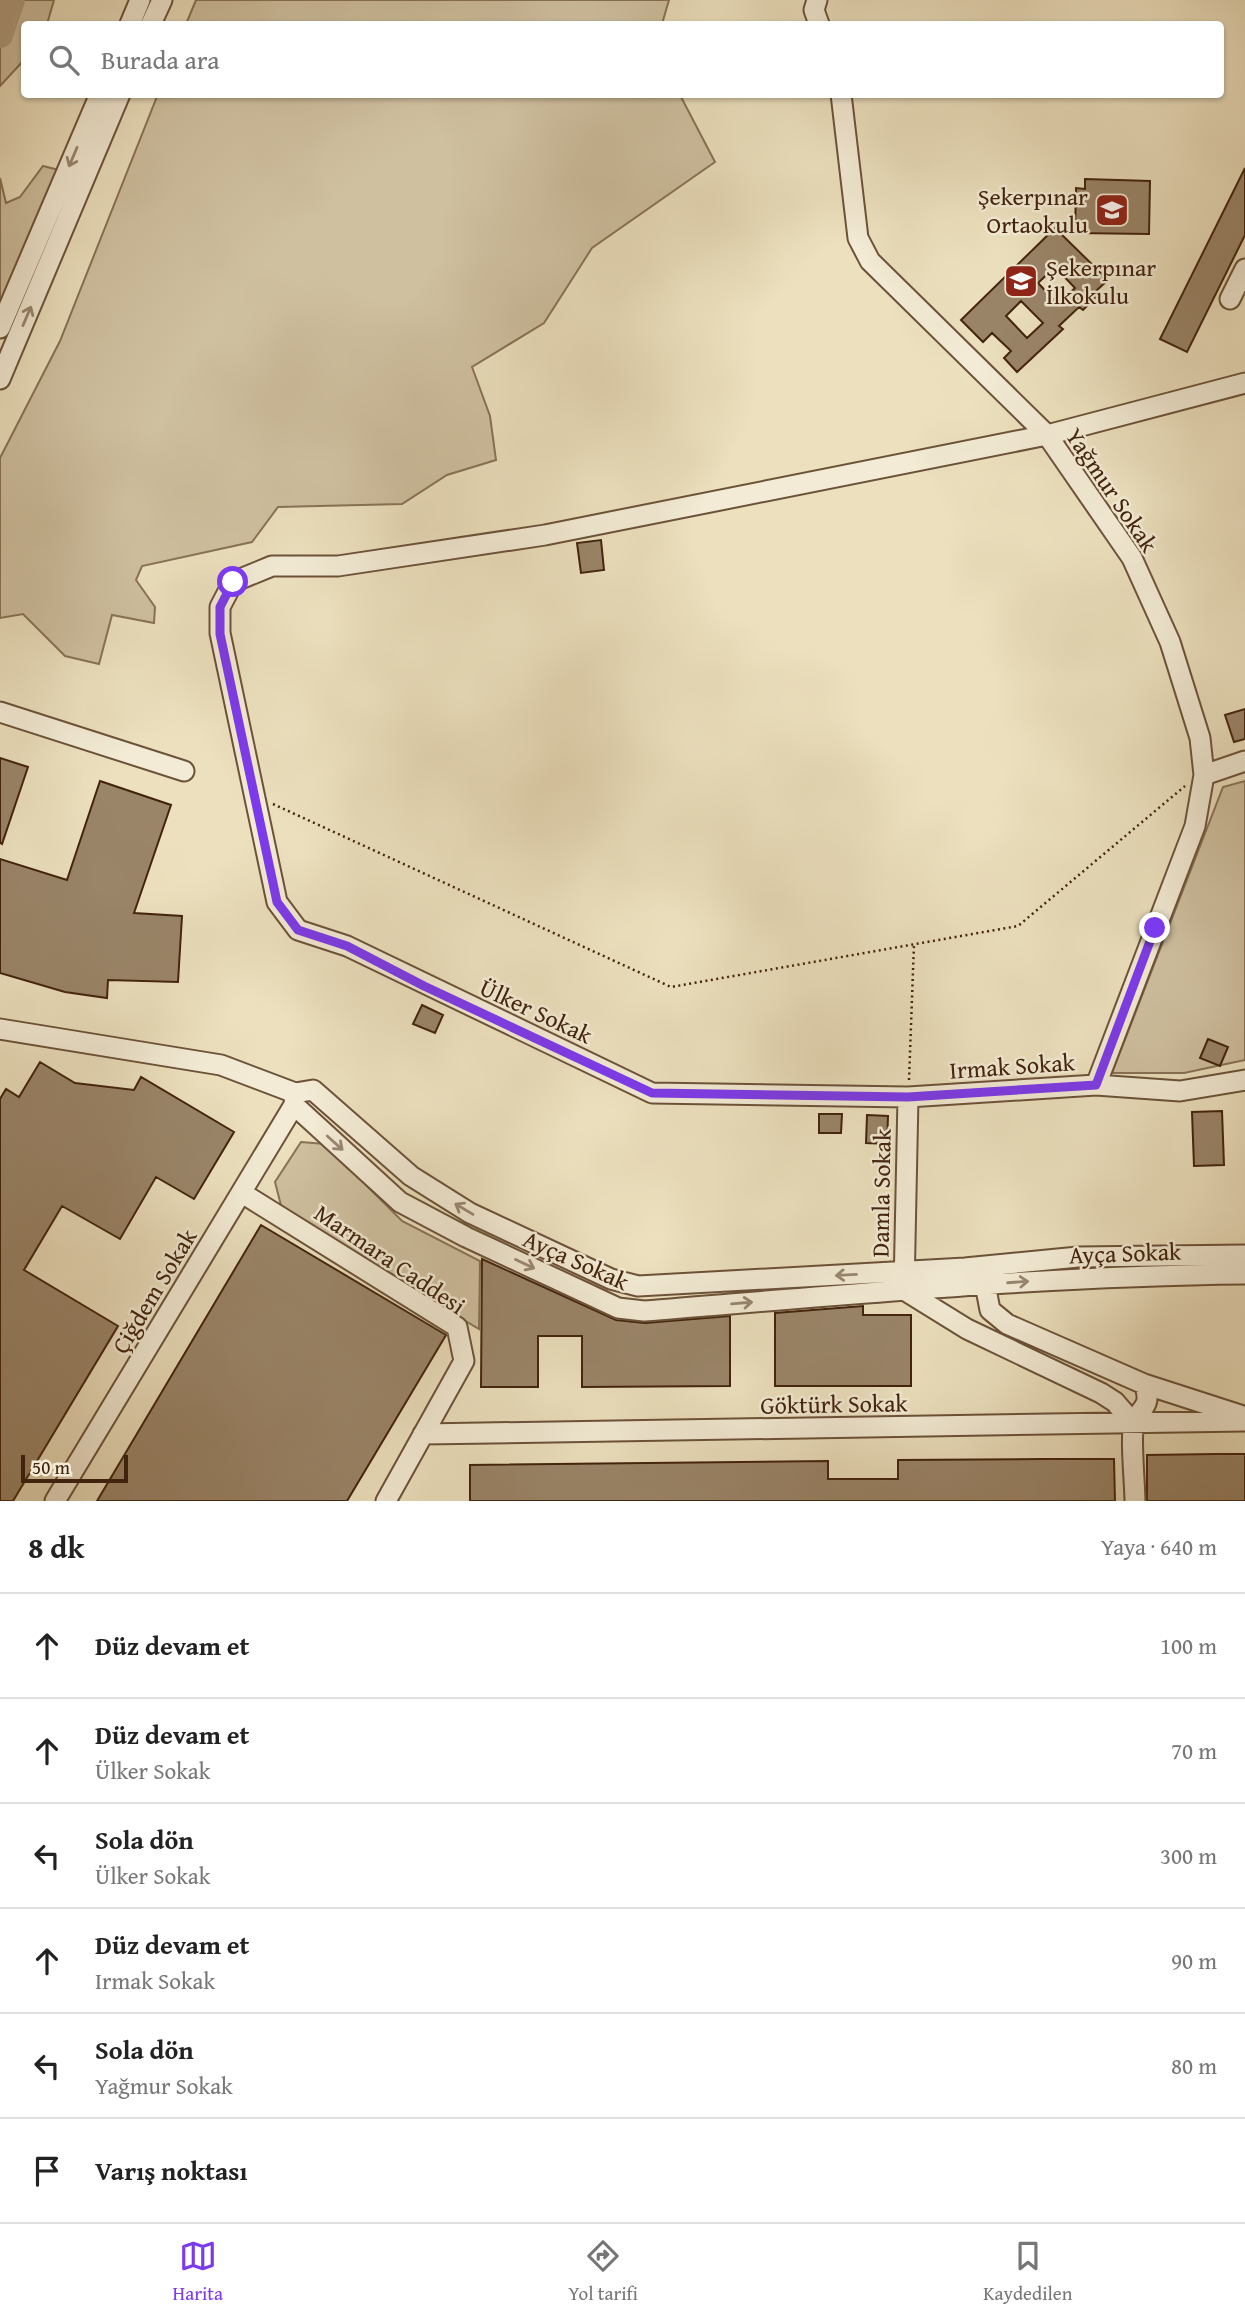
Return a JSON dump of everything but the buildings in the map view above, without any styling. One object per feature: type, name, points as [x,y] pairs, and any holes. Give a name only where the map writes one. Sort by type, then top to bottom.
[{"type":"street","points":[[131,21],[140,0]]},
{"type":"street","points":[[152,21],[162,0]]},
{"type":"street","points":[[817,0],[814,10],[818,21]]},
{"type":"street","points":[[0,328],[98,98]]},
{"type":"street","points":[[0,379],[118,98]]},
{"type":"street","name":"Yağmur Sokak","points":[[842,98],[859,238],[870,261],[1046,435],[1132,558],[1170,642],[1200,738],[1204,773],[1195,826],[1096,1085]]},
{"type":"street","points":[[1230,299],[1245,269]]},
{"type":"street","name":"Ülker Sokak","points":[[908,1097],[652,1093],[424,986],[347,946],[298,930],[277,902],[220,634],[220,607],[233,582],[272,566],[338,566],[545,535],[1046,435],[1245,383]]},
{"type":"street","points":[[0,712],[184,771]]},
{"type":"street","points":[[1204,773],[1245,761]]},
{"type":"street","name":"Ayça Sokak","points":[[1,1031],[221,1065],[294,1099],[400,1202],[466,1237],[618,1308],[644,1311],[904,1281],[985,1284],[1100,1277],[1245,1274]]},
{"type":"street","name":"Irmak Sokak","points":[[908,1097],[1096,1085],[1180,1091],[1245,1080]]},
{"type":"street","points":[[294,1099],[313,1090],[411,1176],[470,1213],[611,1279],[638,1286],[904,1281],[1078,1257],[1238,1255]]},
{"type":"street","name":"Damla Sokak","points":[[904,1281],[908,1097]]},
{"type":"street","name":"Çiğdem Sokak","points":[[55,1501],[242,1193],[294,1099]]},
{"type":"street","name":"Marmara Caddesi","points":[[242,1193],[457,1327],[464,1361],[386,1501]]},
{"type":"street","points":[[904,1281],[967,1329],[1115,1402],[1134,1424]]},
{"type":"street","points":[[985,1284],[990,1310],[1007,1324],[1144,1384],[1245,1418]]},
{"type":"street","points":[[1135,1501],[1134,1424],[1146,1409],[1148,1394],[1144,1384]]},
{"type":"street","name":"Göktürk Sokak","points":[[423,1434],[1134,1424],[1245,1418]]},
{"type":"path","points":[[253,795],[671,987],[1018,926],[1204,773]]},
{"type":"path","points":[[908,1097],[914,944]]},
{"type":"shaded area","points":[[0,0],[54,0],[48,21],[21,21],[21,63],[0,86]]},
{"type":"shaded area","points":[[196,0],[669,0],[663,21],[187,21]]},
{"type":"shaded area","points":[[156,98],[682,98],[715,162],[592,248],[544,323],[472,367],[490,416],[496,460],[447,475],[402,504],[278,507],[252,542],[142,566],[136,580],[155,607],[154,623],[112,615],[99,664],[65,656],[23,614],[0,618],[0,458],[60,341]]},
{"type":"shaded area","points":[[43,166],[67,172],[0,328],[0,178],[6,203],[20,197]]},
{"type":"shaded area","points":[[1245,781],[1245,1060],[1184,1073],[1112,1073],[1223,787]]},
{"type":"shaded area","points":[[301,1142],[325,1144],[402,1221],[480,1261],[479,1329],[283,1213],[275,1182]]},
{"type":"waterway","points":[[0,35],[12,0]]},
{"type":"place","name":"Şekerpınar Ortaokulu","points":[[1112,210]]},
{"type":"place","name":"Şekerpınar İlkokulu","points":[[1021,281]]},
{"type":"route","points":[[233,582],[220,607],[220,634],[277,902],[298,930],[347,946],[424,986],[652,1093],[908,1097],[1096,1085],[1155,928]]}]
